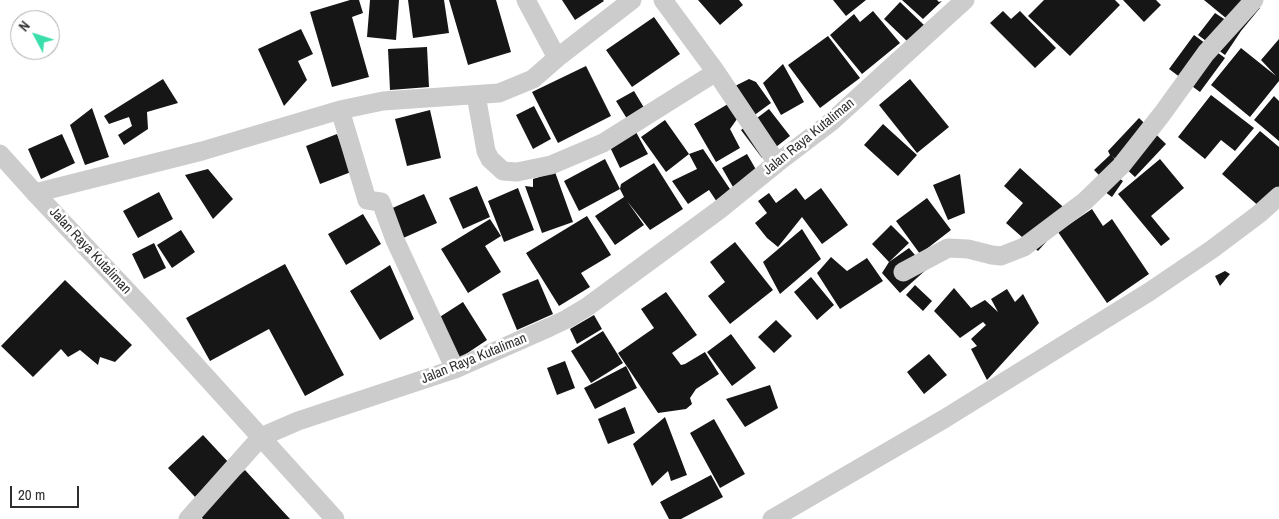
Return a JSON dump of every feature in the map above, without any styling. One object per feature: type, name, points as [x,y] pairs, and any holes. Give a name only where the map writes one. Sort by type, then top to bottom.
[{"type":"street","points":[[526,0],[557,58]]},
{"type":"street","points":[[663,0],[716,72],[777,163]]},
{"type":"street","name":"Jalan Raya Kutaliman","points":[[0,154],[261,437],[298,421],[455,369],[550,327],[587,307],[719,210],[831,122],[965,0]]},
{"type":"street","points":[[903,272],[948,248],[968,249],[992,256],[1001,256],[1024,247],[1085,201],[1121,166],[1162,114],[1206,53],[1254,0]]},
{"type":"street","points":[[35,193],[202,152],[340,110],[383,101],[499,93],[533,79],[629,1]]},
{"type":"street","points":[[476,95],[486,151],[490,160],[503,171],[518,172],[551,165],[603,143],[716,72]]},
{"type":"street","points":[[340,110],[366,200],[380,202],[455,369]]},
{"type":"street","points":[[772,519],[944,419],[1149,292],[1211,250],[1259,214],[1279,196]]},
{"type":"street","points":[[188,519],[261,437],[335,519]]},
{"type":"building","points":[[350,0],[359,0],[363,13],[352,17],[369,77],[332,87],[310,12]]},
{"type":"building","points":[[370,0],[399,0],[396,40],[367,37]]},
{"type":"building","points":[[408,0],[444,0],[449,33],[413,38]]},
{"type":"building","points":[[449,0],[496,0],[511,52],[468,65]]},
{"type":"building","points":[[562,0],[603,0],[604,1],[575,20]]},
{"type":"building","points":[[698,0],[739,0],[743,5],[720,25]]},
{"type":"building","points":[[833,0],[866,0],[846,16]]},
{"type":"building","points":[[902,0],[937,0],[939,2],[942,1],[923,19]]},
{"type":"building","points":[[1044,0],[1115,0],[1120,5],[1070,56],[1028,16]]},
{"type":"building","points":[[1123,0],[1156,0],[1161,5],[1144,22]]},
{"type":"building","points":[[1204,0],[1251,0],[1260,8],[1241,31],[1225,55],[1198,35],[1215,13],[1238,28]]},
{"type":"building","points":[[900,2],[924,25],[908,42],[884,19]]},
{"type":"building","points":[[873,11],[900,43],[862,74],[830,35],[854,14],[860,22]]},
{"type":"building","points":[[1003,11],[1011,19],[1020,11],[1056,48],[1035,68],[990,23]]},
{"type":"building","points":[[654,17],[680,54],[632,87],[606,50]]},
{"type":"building","points":[[301,29],[313,54],[298,61],[307,80],[284,106],[258,49]]},
{"type":"building","points":[[1194,35],[1225,58],[1200,92],[1169,69]]},
{"type":"building","points":[[828,36],[860,78],[820,108],[788,65]]},
{"type":"building","points":[[1279,39],[1279,81],[1250,117],[1211,85],[1241,48],[1276,76],[1261,60]]},
{"type":"building","points":[[427,47],[429,87],[390,90],[388,49]]},
{"type":"building","points":[[783,64],[804,102],[781,115],[763,83]]},
{"type":"building","points":[[586,66],[611,116],[558,143],[532,92]]},
{"type":"building","points":[[163,79],[178,103],[147,112],[148,129],[124,145],[118,135],[132,126],[129,117],[109,124],[104,116]]},
{"type":"building","points":[[749,79],[756,82],[771,103],[745,122],[735,86]]},
{"type":"building","points":[[910,79],[949,127],[917,153],[879,105]]},
{"type":"building","points":[[634,91],[646,111],[629,122],[616,101]]},
{"type":"building","points":[[1211,95],[1254,128],[1235,151],[1221,140],[1205,159],[1178,137]]},
{"type":"building","points":[[1274,96],[1279,101],[1279,141],[1254,120]]},
{"type":"building","points":[[728,104],[737,119],[730,129],[740,148],[716,162],[694,124]]},
{"type":"building","points":[[534,106],[551,139],[533,149],[516,115]]},
{"type":"building","points":[[92,108],[109,157],[85,165],[70,125]]},
{"type":"building","points":[[769,109],[790,136],[762,158],[741,130]]},
{"type":"building","points":[[430,110],[441,158],[407,166],[395,119]]},
{"type":"building","points":[[1139,118],[1166,144],[1135,177],[1112,156],[1121,166],[1113,174],[1123,181],[1112,197],[1098,187],[1104,180],[1094,170],[1110,155],[1108,151]]},
{"type":"building","points":[[665,120],[689,154],[666,172],[641,137]]},
{"type":"building","points":[[883,124],[917,155],[898,176],[864,145]]},
{"type":"building","points":[[1260,131],[1279,147],[1279,188],[1261,208],[1222,174]]},
{"type":"building","points":[[636,132],[648,154],[620,168],[609,145]]},
{"type":"building","points":[[62,134],[75,163],[41,179],[28,149]]},
{"type":"building","points":[[337,134],[351,172],[320,184],[306,146]]},
{"type":"building","points":[[703,149],[734,195],[719,205],[709,190],[688,204],[672,181],[697,169],[689,154]]},
{"type":"building","points":[[747,154],[758,173],[733,187],[722,168]]},
{"type":"building","points":[[605,159],[620,189],[579,211],[564,181]]},
{"type":"building","points":[[1160,159],[1184,188],[1151,216],[1170,239],[1161,246],[1118,194]]},
{"type":"building","points":[[654,163],[683,209],[650,230],[627,201],[644,225],[615,245],[595,216],[624,197],[620,189],[621,184]]},
{"type":"building","points":[[1020,168],[1071,214],[1038,251],[1006,223],[1023,203],[1004,186]]},
{"type":"building","points":[[208,169],[233,199],[213,219],[185,175]]},
{"type":"building","points":[[555,172],[573,222],[542,233],[525,186],[533,187],[533,179]]},
{"type":"building","points":[[960,174],[965,213],[948,220],[933,185]]},
{"type":"building","points":[[477,186],[490,217],[463,229],[449,198]]},
{"type":"building","points":[[518,188],[534,230],[504,242],[488,201]]},
{"type":"building","points":[[796,188],[805,200],[821,188],[848,225],[822,244],[802,217],[778,247],[767,238],[755,223],[767,213],[758,201],[769,193],[776,203]]},
{"type":"building","points":[[159,192],[173,219],[138,238],[123,211]]},
{"type":"building","points":[[424,194],[437,223],[401,239],[388,210]]},
{"type":"building","points":[[927,198],[951,230],[920,254],[896,221]]},
{"type":"building","points":[[1092,209],[1103,226],[1112,219],[1149,274],[1107,303],[1058,232]]},
{"type":"building","points":[[363,214],[381,244],[346,265],[328,234]]},
{"type":"building","points":[[587,216],[611,255],[581,273],[590,287],[559,306],[526,253]]},
{"type":"building","points":[[490,219],[501,236],[485,246],[501,272],[468,293],[441,249]]},
{"type":"building","points":[[891,225],[909,243],[889,262],[872,244]]},
{"type":"building","points":[[802,229],[821,259],[780,294],[763,262]]},
{"type":"building","points":[[181,230],[195,252],[172,268],[157,245]]},
{"type":"building","points":[[735,242],[773,290],[730,324],[708,296],[725,282],[710,262]]},
{"type":"building","points":[[154,243],[166,268],[144,279],[132,254]]},
{"type":"building","points":[[909,248],[927,269],[900,293],[882,273],[889,262]]},
{"type":"building","points":[[831,257],[847,271],[867,258],[883,281],[840,309],[817,273]]},
{"type":"building","points":[[285,264],[344,375],[305,396],[269,329],[210,361],[186,318]]},
{"type":"building","points":[[390,265],[414,319],[380,340],[350,291]]},
{"type":"building","points":[[1225,271],[1230,274],[1220,286],[1215,276]]},
{"type":"building","points":[[811,277],[834,305],[817,320],[794,292]]},
{"type":"building","points":[[538,279],[553,314],[517,330],[502,294]]},
{"type":"building","points":[[65,280],[132,345],[115,362],[100,357],[98,365],[80,350],[68,357],[61,349],[33,377],[1,346]]},
{"type":"building","points":[[915,285],[932,301],[923,311],[906,295]]},
{"type":"building","points":[[954,288],[971,308],[985,300],[998,312],[991,299],[1007,289],[1015,302],[1023,294],[1039,323],[987,380],[971,349],[977,346],[971,339],[986,325],[983,322],[960,338],[934,311]]},
{"type":"building","points":[[666,292],[697,335],[672,353],[681,365],[705,352],[719,374],[696,389],[690,398],[692,404],[686,409],[658,413],[618,353],[654,328],[641,309]]},
{"type":"building","points":[[463,302],[487,340],[460,358],[435,320]]},
{"type":"building","points":[[594,315],[602,329],[577,344],[570,329]]},
{"type":"building","points":[[776,320],[792,336],[774,353],[758,337]]},
{"type":"building","points":[[603,331],[623,363],[591,383],[571,351]]},
{"type":"building","points":[[731,334],[756,368],[732,386],[707,352]]},
{"type":"building","points":[[929,354],[947,375],[924,394],[907,372]]},
{"type":"building","points":[[565,361],[575,388],[557,395],[547,368]]},
{"type":"building","points":[[626,366],[637,388],[595,409],[584,388]]},
{"type":"building","points":[[770,385],[778,408],[745,427],[726,399]]},
{"type":"building","points":[[625,407],[635,433],[608,444],[598,419]]},
{"type":"building","points":[[665,417],[687,475],[671,481],[668,471],[652,486],[633,444]]},
{"type":"building","points":[[714,419],[745,474],[720,488],[690,433]]},
{"type":"building","points":[[203,435],[230,464],[195,497],[168,468]]},
{"type":"building","points":[[245,470],[290,519],[203,519],[197,513]]},
{"type":"building","points":[[711,475],[723,497],[681,519],[669,519],[660,502]]}]
